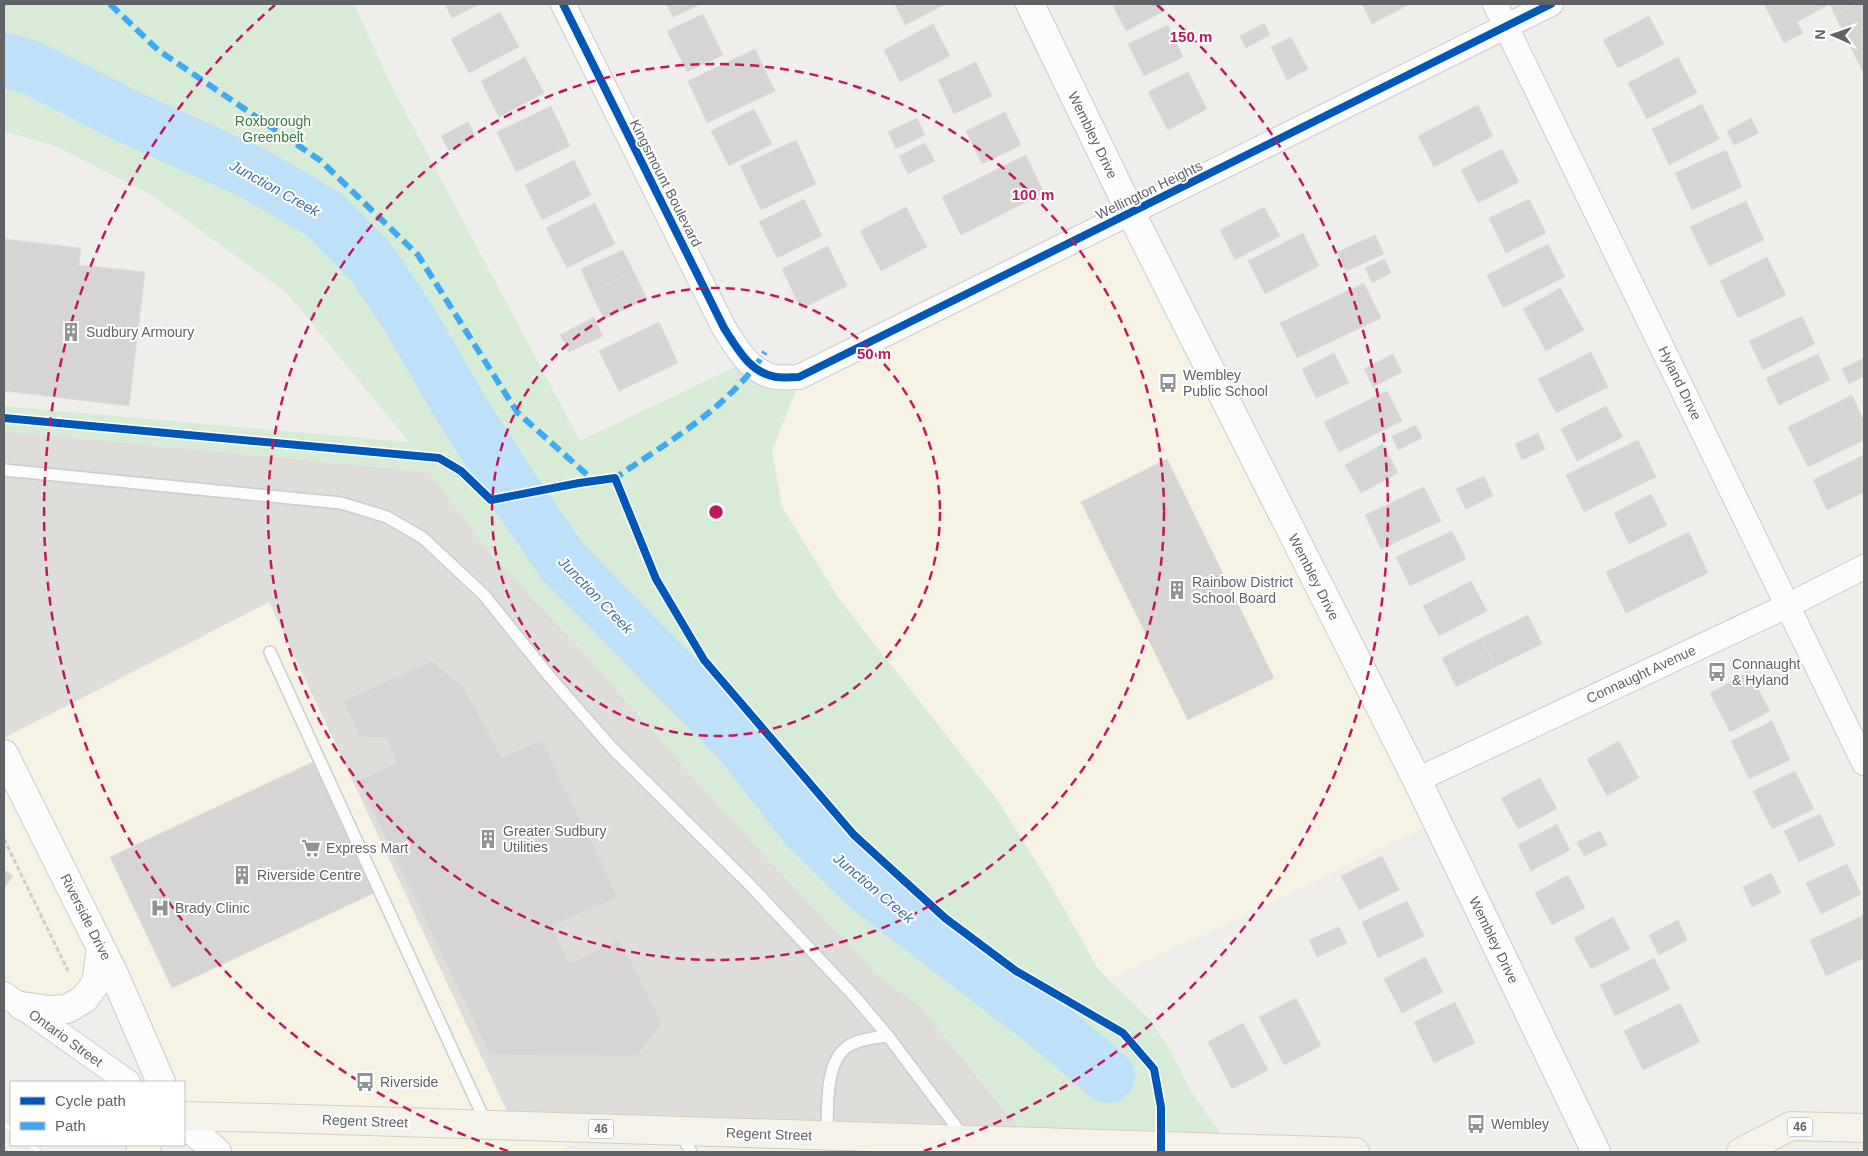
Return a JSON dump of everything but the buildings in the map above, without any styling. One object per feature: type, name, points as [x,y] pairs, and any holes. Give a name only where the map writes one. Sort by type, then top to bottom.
[{"type":"main road","name":"Regent Street","points":[[185,1116],[486,1125],[685,1142],[827,1136],[1355,1152]]},
{"type":"main road","name":"46","points":[[1741,1152],[1791,1126],[1864,1128]]},
{"type":"street","name":"Kingsmount Boulevard","points":[[563,4],[724,328],[741,356],[755,368]]},
{"type":"street","name":"Wembley Drive","points":[[1030,4],[1131,212],[1417,780],[1596,1152]]},
{"type":"street","name":"Hyland Drive","points":[[1495,4],[1864,763]]},
{"type":"street","name":"Wellington Heights","points":[[755,368],[775,377],[799,377],[1552,4]]},
{"type":"street","name":"Connaught Avenue","points":[[1417,780],[1789,606],[1864,567]]},
{"type":"street","name":"Riverside Drive","points":[[4,754],[114,974],[161,1081]]},
{"type":"street","points":[[13,1000],[50,1010],[67,1009],[84,999],[96,984],[101,948]]},
{"type":"street","name":"Ontario Street","points":[[13,1000],[127,1081]]},
{"type":"street","points":[[185,1124],[217,1152]]},
{"type":"lane","points":[[4,470],[341,503],[387,517],[423,538],[484,595],[549,676],[612,748],[761,896],[855,997],[888,1036],[966,1140]]},
{"type":"lane","points":[[270,652],[486,1125]]},
{"type":"lane","points":[[827,1136],[831,1077],[833,1066],[840,1054],[847,1047],[863,1040],[888,1036]]},
{"type":"path","points":[[4,839],[73,982],[84,999]]},
{"type":"shaded area","points":[[1130,216],[1435,823],[1109,980],[1098,969],[998,801],[839,599],[782,507],[772,451],[800,379]]},
{"type":"shaded area","points":[[4,431],[429,472],[495,560],[569,636],[722,810],[878,976],[918,1004],[1029,1140],[513,1124],[269,602],[4,738]]},
{"type":"shaded area","points":[[269,602],[513,1124],[602,1127],[560,1152],[219,1152],[185,1126],[185,1081],[158,1081],[97,965],[66,1008],[4,992],[4,738]]},
{"type":"green space","name":"Roxborough Greenbelt","points":[[4,4],[354,4],[392,87],[580,441],[745,362],[800,379],[772,451],[782,507],[839,599],[998,801],[1050,884],[1098,969],[1150,1020],[1171,1052],[1191,1091],[1230,1148],[1398,1152],[1142,1152],[1030,1140],[918,1004],[878,976],[722,810],[569,636],[495,560],[429,472],[4,431],[4,406],[409,442],[288,294],[153,196],[55,146],[4,131]]},
{"type":"waterway","name":"Junction Creek","points":[[4,60],[30,67],[131,118],[253,173],[325,215],[371,262],[408,317],[462,410],[510,485],[563,562],[742,744],[808,829],[869,888],[1048,1025],[1108,1076]]},
{"type":"railway","points":[[4,1124],[10,1129]]},
{"type":"railway","points":[[31,1146],[40,1152]]},
{"type":"marked path","points":[[110,4],[158,50],[321,161],[418,255],[517,412],[594,481]]},
{"type":"marked path","points":[[612,479],[677,437],[716,407],[751,372],[765,352]]},
{"type":"cycle path","points":[[563,4],[724,328],[739,351],[752,365],[767,375],[776,377],[799,377],[1551,4]]},
{"type":"cycle path","points":[[4,418],[439,458],[461,471],[491,500],[615,478],[656,579],[704,660],[854,835],[945,918],[1016,971],[1123,1033],[1154,1069],[1161,1107],[1161,1152]]},
{"type":"place","name":"Sudbury Armoury","points":[[71,332]]},
{"type":"place","name":"Wembley Public School","points":[[1168,383]]},
{"type":"place","name":"Rainbow District School Board","points":[[1177,590]]},
{"type":"place","name":"Connaught & Hyland","points":[[1717,672]]},
{"type":"place","name":"Greater Sudbury Utilities","points":[[488,839]]},
{"type":"place","name":"Express Mart","points":[[311,848]]},
{"type":"place","name":"Riverside Centre","points":[[242,875]]},
{"type":"place","name":"Brady Clinic","points":[[160,908]]},
{"type":"place","name":"Riverside","points":[[365,1082]]},
{"type":"place","name":"Wembley","points":[[1476,1124]]}]
